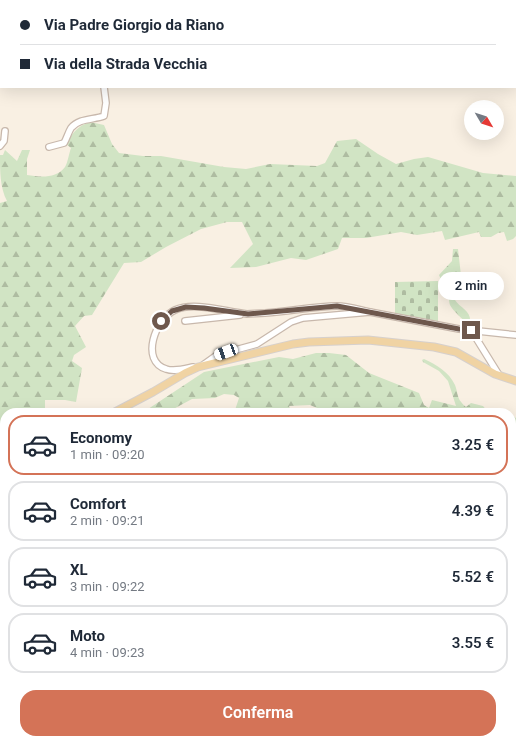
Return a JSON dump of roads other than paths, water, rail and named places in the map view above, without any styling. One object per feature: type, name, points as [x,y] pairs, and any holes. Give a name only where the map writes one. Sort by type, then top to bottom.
[{"type":"main road","points":[[123,408],[188,371],[202,366],[307,342],[373,340],[434,347],[451,351],[499,376],[516,381]]},
{"type":"street","points":[[49,147],[64,143],[70,130],[77,123],[83,120],[104,116],[106,104],[104,88]]},
{"type":"street","points":[[0,146],[4,141],[5,131]]},
{"type":"street","points":[[185,321],[337,306],[459,329],[516,334]]},
{"type":"street","points":[[248,314],[186,307],[172,311],[158,325],[153,342],[153,354],[158,365],[164,369],[171,370],[202,366],[217,355],[259,343],[297,319],[370,312]]},
{"type":"street","points":[[471,330],[499,376]]}]
